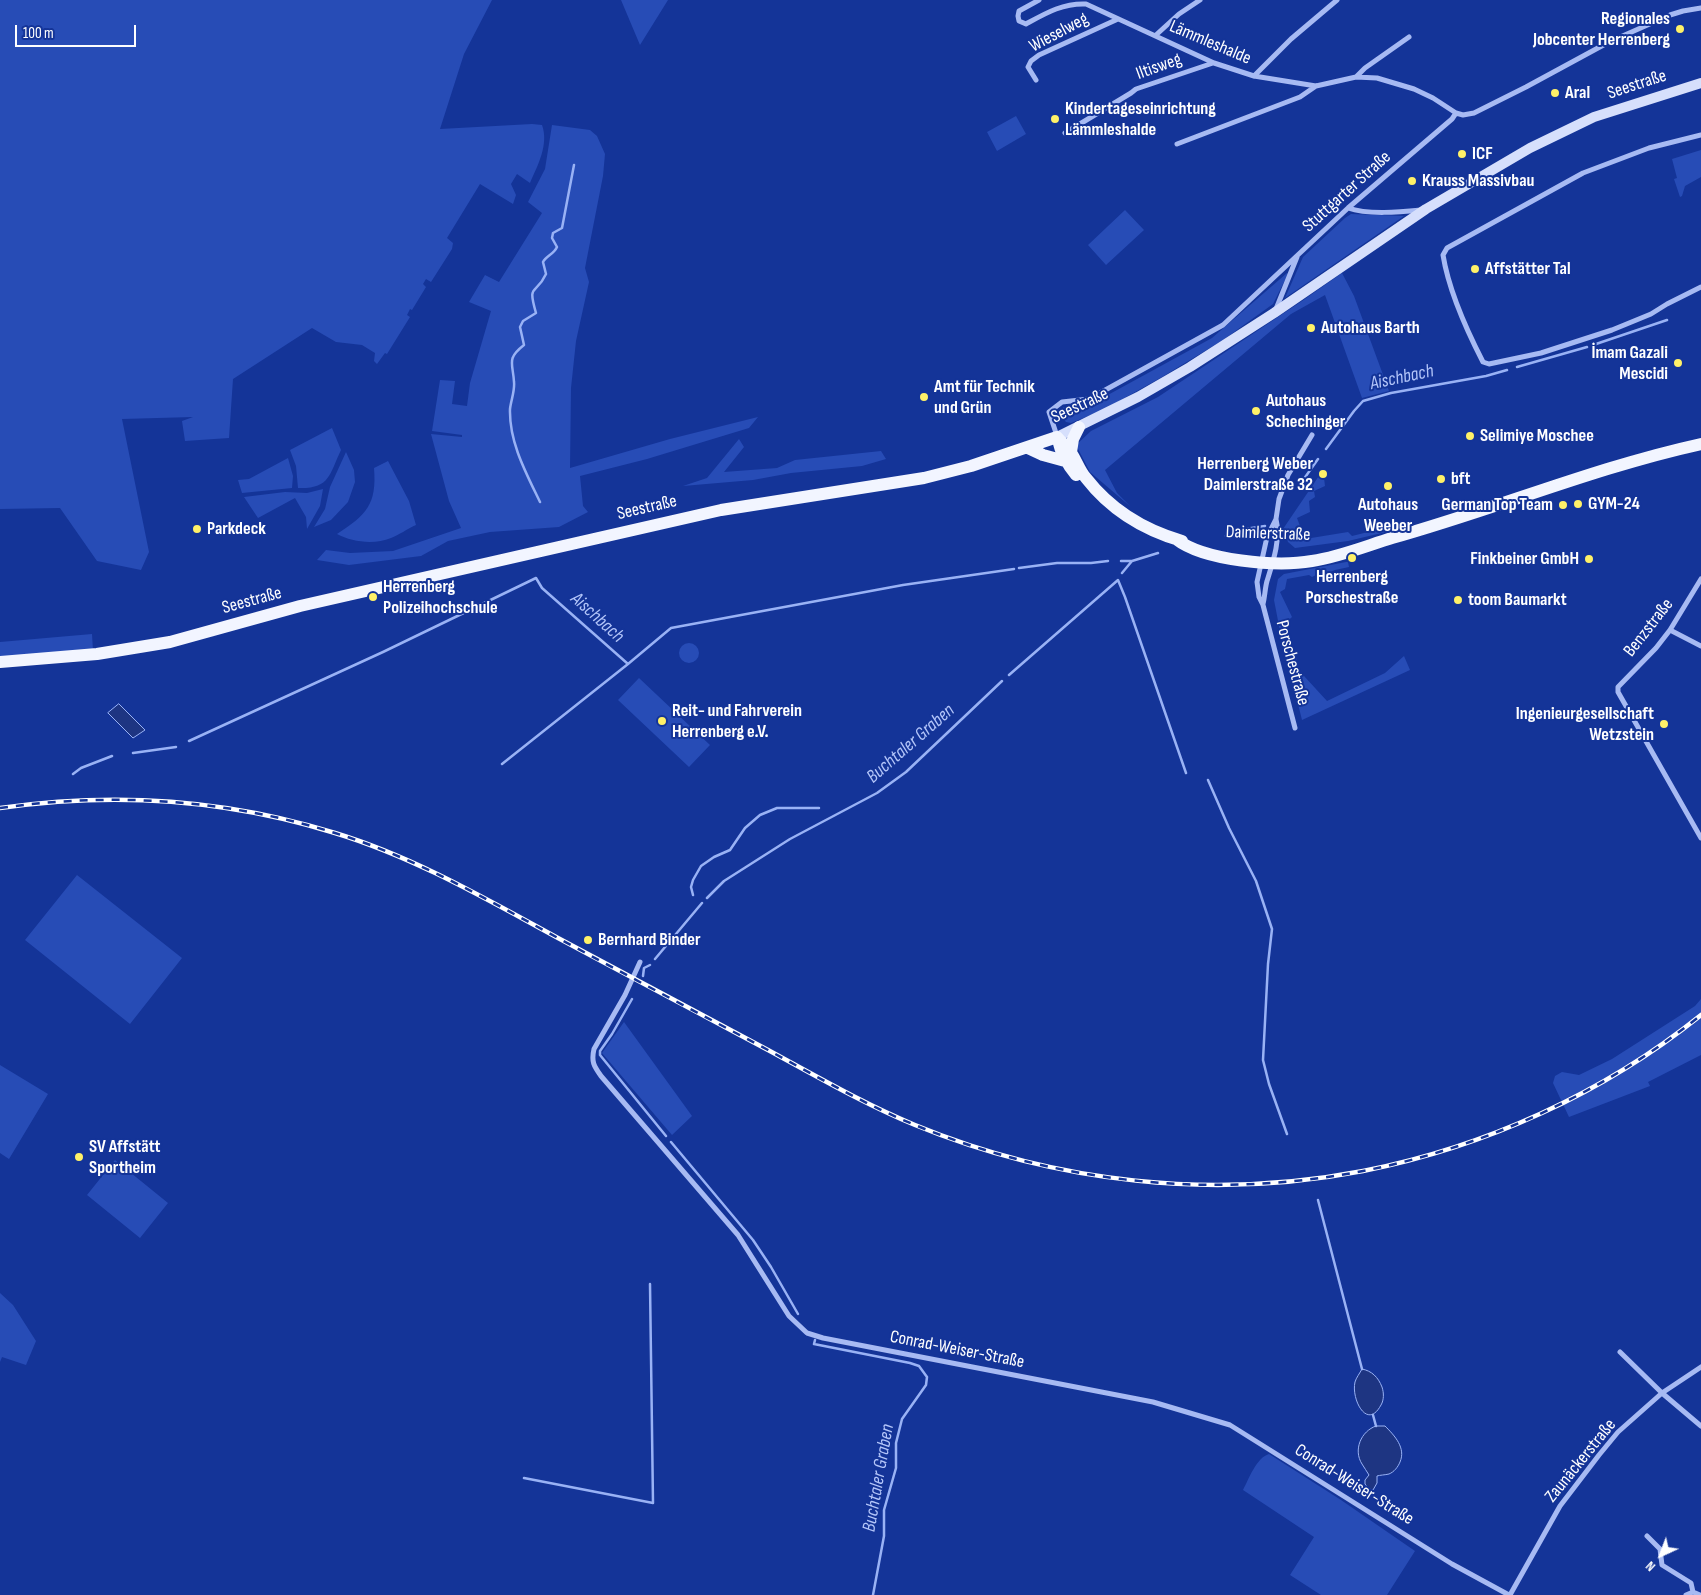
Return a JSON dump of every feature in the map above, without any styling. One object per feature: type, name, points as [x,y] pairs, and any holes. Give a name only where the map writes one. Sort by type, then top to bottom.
[{"type":"main road","name":"Seestraße","points":[[0,662],[97,654],[170,642],[300,606],[694,516],[721,510],[924,478],[1028,448],[1080,427],[1161,384],[1274,313],[1426,209],[1530,148],[1594,117],[1701,83]]},
{"type":"main road","points":[[1028,448],[1043,455],[1068,457],[1073,439],[1080,427]]},
{"type":"main road","name":"Daimlerstraße","points":[[1057,437],[1068,457],[1100,494],[1124,514],[1186,547],[1227,558],[1311,562],[1438,525],[1628,462],[1701,444]]},
{"type":"street","name":"Lämmleshalde","points":[[1039,0],[1019,11],[1019,20],[1026,24],[1056,8],[1074,4],[1086,4],[1214,63],[1254,76],[1316,86],[1356,77],[1377,78],[1414,89],[1456,113]]},
{"type":"street","points":[[1156,35],[1179,14],[1200,0]]},
{"type":"street","points":[[1254,76],[1291,39],[1337,0]]},
{"type":"street","points":[[1456,113],[1463,115],[1474,113],[1609,42],[1670,15],[1701,8]]},
{"type":"street","name":"Wieselweg","points":[[1036,80],[1028,67],[1031,61],[1039,55],[1118,19]]},
{"type":"street","points":[[1356,77],[1365,68],[1409,37]]},
{"type":"street","name":"Iltisweg","points":[[1065,133],[1136,89],[1214,63]]},
{"type":"street","points":[[1177,144],[1300,97],[1316,86]]},
{"type":"street","name":"Stuttgarter Straße","points":[[1057,437],[1049,412],[1062,402],[1089,399],[1223,325],[1348,208],[1452,119],[1456,113]]},
{"type":"street","points":[[1701,134],[1649,148],[1583,173],[1447,248],[1443,255],[1452,290],[1470,336],[1483,362],[1489,364],[1564,346],[1620,327],[1651,314],[1701,287]]},
{"type":"street","name":"Seestraße","points":[[1348,208],[1356,211],[1426,209]]},
{"type":"street","points":[[1274,313],[1297,256]]},
{"type":"street","points":[[1268,559],[1267,537],[1276,519],[1279,499],[1288,475],[1312,435]]},
{"type":"street","points":[[1268,559],[1278,527],[1276,519]]},
{"type":"street","name":"Porschestraße","points":[[1268,559],[1257,582],[1259,596],[1263,604],[1295,728]]},
{"type":"street","name":"Porschestraße","points":[[1263,604],[1268,559]]},
{"type":"street","name":"Benzstraße","points":[[1701,579],[1670,630],[1656,648],[1618,687],[1618,692],[1701,838]]},
{"type":"street","points":[[1670,630],[1701,646]]},
{"type":"street","name":"Conrad-Weiser-Straße","points":[[640,962],[625,995],[594,1049],[592,1058],[594,1064],[613,1090],[738,1235],[789,1316],[807,1333],[823,1338],[1152,1402],[1230,1425],[1452,1564],[1509,1595]]},
{"type":"street","points":[[1620,1352],[1662,1393],[1701,1426]]},
{"type":"street","name":"Zaunäckerstraße","points":[[1509,1595],[1560,1506],[1618,1432],[1662,1393],[1701,1367]]},
{"type":"street","points":[[1647,1536],[1660,1550],[1662,1565],[1691,1583],[1693,1592]]},
{"type":"street","points":[[1686,1595],[1693,1592],[1700,1595]]},
{"type":"shaded area","points":[[0,0],[492,0],[464,54],[440,129],[532,124],[542,125],[544,132],[542,154],[530,183],[517,174],[511,184],[516,195],[513,204],[480,184],[447,238],[453,243],[452,249],[431,282],[426,279],[423,284],[426,287],[407,315],[410,317],[387,354],[385,353],[377,364],[374,361],[375,353],[362,345],[336,342],[312,328],[233,379],[229,438],[185,441],[182,421],[193,417],[122,419],[149,552],[141,570],[97,561],[60,508],[0,509]]},
{"type":"shaded area","points":[[621,0],[668,0],[640,45]]},
{"type":"shaded area","points":[[1016,116],[1026,134],[997,151],[987,132]]},
{"type":"shaded area","points":[[552,125],[590,130],[597,136],[605,154],[603,176],[585,268],[589,282],[576,341],[571,388],[570,468],[670,439],[758,417],[749,428],[647,459],[580,476],[583,506],[588,512],[559,527],[490,532],[448,541],[421,556],[349,565],[317,560],[326,550],[350,553],[393,551],[461,528],[449,501],[431,434],[462,437],[462,435],[432,431],[440,380],[455,381],[452,404],[467,406],[470,383],[491,311],[469,302],[485,275],[499,282],[542,213],[528,202],[545,169]]},
{"type":"shaded area","points":[[1701,150],[1701,177],[1685,186],[1680,197],[1674,179],[1677,178],[1672,159]]},
{"type":"shaded area","points":[[1125,210],[1144,230],[1106,265],[1088,245]]},
{"type":"shaded area","points":[[1351,214],[1404,216],[1285,298],[1303,257]]},
{"type":"shaded area","points":[[1287,273],[1273,304],[1223,340],[1103,410],[1071,423],[1066,422],[1060,415],[1060,411],[1064,407],[1086,405],[1095,402],[1212,338]]},
{"type":"shaded area","points":[[1342,273],[1354,296],[1389,391],[1362,398],[1325,295],[1291,314],[1105,470],[1117,493],[1131,507],[1090,472],[1076,445],[1091,431],[1158,397]]},
{"type":"shaded area","points":[[332,428],[341,450],[331,473],[323,483],[317,486],[298,488],[296,466],[290,450]]},
{"type":"shaded area","points":[[739,439],[744,447],[724,472],[777,468],[795,460],[881,451],[886,459],[862,466],[791,473],[753,480],[683,486],[707,478]]},
{"type":"shaded area","points":[[346,452],[354,470],[355,482],[348,502],[331,520],[314,527],[325,509],[330,487]]},
{"type":"shaded area","points":[[288,458],[293,476],[292,488],[242,493],[238,480],[249,479]]},
{"type":"shaded area","points":[[388,461],[409,501],[416,525],[394,537],[370,542],[356,541],[337,534],[355,521],[368,508],[374,491],[374,468]]},
{"type":"shaded area","points":[[1323,470],[1325,486],[1314,491],[1315,497],[1309,501],[1310,512],[1297,518],[1305,539],[1348,532],[1352,536],[1404,523],[1407,527],[1348,541],[1295,548],[1288,542],[1283,529]]},
{"type":"shaded area","points":[[323,489],[320,506],[307,529],[306,517],[295,498],[258,518],[244,497],[285,492],[307,493]]},
{"type":"shaded area","points":[[1348,562],[1349,567],[1335,570],[1319,577],[1318,574],[1312,577],[1309,575],[1287,579],[1285,589],[1280,592],[1292,617],[1283,625],[1286,630],[1280,631],[1274,600],[1278,579],[1284,574]]},
{"type":"shaded area","points":[[92,634],[93,651],[0,658],[0,642]]},
{"type":"shaded area","points":[[685,643],[693,643],[699,649],[699,657],[693,663],[685,663],[679,657],[679,649]]},
{"type":"shaded area","points":[[1283,644],[1297,659],[1293,664],[1327,701],[1385,673],[1404,656],[1410,670],[1302,720]]},
{"type":"shaded area","name":"Reit- und Fahrverein Herrenberg e.V.","points":[[639,678],[710,745],[689,767],[618,700]]},
{"type":"shaded area","points":[[119,704],[145,730],[133,738],[108,713]]},
{"type":"shaded area","points":[[77,875],[182,958],[130,1024],[25,940]]},
{"type":"shaded area","points":[[1701,999],[1701,1055],[1648,1082],[1650,1086],[1569,1117],[1553,1083],[1555,1076],[1562,1072],[1579,1075],[1612,1059],[1695,1006]]},
{"type":"shaded area","points":[[624,1022],[692,1116],[672,1135],[602,1053]]},
{"type":"shaded area","points":[[0,1065],[48,1094],[9,1159],[0,1153]]},
{"type":"shaded area","points":[[115,1160],[168,1203],[140,1238],[87,1195]]},
{"type":"shaded area","points":[[0,1293],[13,1305],[36,1341],[26,1365],[2,1357],[0,1362]]},
{"type":"shaded area","points":[[1362,1369],[1369,1371],[1377,1377],[1383,1392],[1381,1405],[1376,1412],[1370,1415],[1361,1410],[1355,1396],[1355,1382]]},
{"type":"shaded area","points":[[1376,1426],[1385,1426],[1398,1442],[1402,1452],[1396,1469],[1389,1474],[1377,1476],[1377,1483],[1373,1490],[1369,1489],[1365,1484],[1365,1480],[1369,1475],[1359,1459],[1358,1453],[1360,1442],[1366,1432]]},
{"type":"shaded area","points":[[1269,1454],[1341,1500],[1415,1551],[1387,1595],[1321,1595],[1290,1575],[1314,1537],[1243,1490],[1257,1464],[1264,1456]]},
{"type":"waterway","points":[[540,502],[519,457],[512,433],[510,421],[514,385],[512,362],[515,354],[524,345],[520,327],[523,321],[536,313],[532,297],[534,290],[546,274],[543,262],[557,247],[552,238],[553,233],[562,228],[574,165]]},
{"type":"waterway","name":"Aischbach","points":[[1596,344],[1667,320]]},
{"type":"waterway","name":"Aischbach","points":[[1517,367],[1587,347]]},
{"type":"waterway","name":"Aischbach","points":[[1326,449],[1363,401],[1391,393],[1486,376],[1507,370]]},
{"type":"waterway","name":"Aischbach","points":[[1301,483],[1318,459]]},
{"type":"waterway","name":"Aischbach","points":[[1226,536],[1245,529],[1265,526]]},
{"type":"waterway","name":"Aischbach","points":[[1121,561],[1132,561],[1158,553]]},
{"type":"waterway","name":"Aischbach","points":[[1019,568],[1057,563],[1108,561]]},
{"type":"waterway","name":"Buchtaler Graben","points":[[1122,573],[1132,561]]},
{"type":"waterway","name":"Aischbach","points":[[189,741],[383,652],[536,578],[542,588],[628,664],[671,628],[903,585],[1014,569]]},
{"type":"waterway","points":[[1009,675],[1118,580],[1186,773]]},
{"type":"waterway","points":[[502,764],[628,664]]},
{"type":"waterway","name":"Buchtaler Graben","points":[[707,898],[724,881],[790,839],[877,793],[906,772],[1002,681]]},
{"type":"waterway","points":[[133,753],[176,747]]},
{"type":"waterway","points":[[73,774],[81,768],[112,756]]},
{"type":"waterway","points":[[1208,780],[1229,828],[1256,881],[1272,929],[1268,964],[1263,1060],[1269,1084],[1287,1134]]},
{"type":"waterway","name":"Buchtaler Graben","points":[[693,895],[691,887],[701,866],[714,857],[730,850],[745,828],[760,815],[777,808],[819,808]]},
{"type":"waterway","name":"Buchtaler Graben","points":[[655,959],[702,903]]},
{"type":"waterway","points":[[643,976],[644,968],[650,965]]},
{"type":"waterway","name":"Buchtaler Graben","points":[[632,999],[600,1051],[600,1055],[666,1136]]},
{"type":"waterway","name":"Buchtaler Graben","points":[[671,1142],[753,1240],[798,1314]]},
{"type":"waterway","points":[[1318,1200],[1362,1369]]},
{"type":"waterway","points":[[524,1478],[653,1503],[650,1284]]},
{"type":"waterway","name":"Buchtaler Graben","points":[[815,1340],[814,1344],[910,1363],[919,1366],[927,1377],[926,1385],[902,1419],[896,1443],[896,1468],[884,1510],[884,1536],[873,1595]]},
{"type":"waterway","points":[[1373,1415],[1376,1426]]},
{"type":"railway","points":[[0,808],[84,800],[169,802],[252,812],[335,833],[393,854],[449,880],[896,1117],[969,1145],[1023,1161],[1079,1173],[1136,1181],[1250,1184],[1306,1180],[1409,1161],[1498,1132],[1584,1092],[1664,1043],[1701,1015]]},
{"type":"place","name":"Regionales Jobcenter Herrenberg","points":[[1680,29]]},
{"type":"place","name":"Aral","points":[[1555,93]]},
{"type":"place","name":"Kindertageseinrichtung Lämmleshalde","points":[[1055,119]]},
{"type":"place","name":"ICF","points":[[1462,154]]},
{"type":"place","name":"Krauss Massivbau","points":[[1412,181]]},
{"type":"place","name":"Affstätter Tal","points":[[1475,269]]},
{"type":"place","name":"Autohaus Barth","points":[[1311,328]]},
{"type":"place","name":"İmam Gazali Mescidi","points":[[1678,363]]},
{"type":"place","name":"Amt für Technik und Grün","points":[[924,397]]},
{"type":"place","name":"Autohaus Schechinger","points":[[1256,411]]},
{"type":"place","name":"Selimiye Moschee","points":[[1470,436]]},
{"type":"place","name":"Herrenberg Weber Daimlerstraße 32","points":[[1323,474]]},
{"type":"place","name":"bft","points":[[1441,479]]},
{"type":"place","name":"Autohaus Weeber","points":[[1388,486]]},
{"type":"place","name":"GYM-24","points":[[1578,504]]},
{"type":"place","name":"German Top Team","points":[[1563,505]]},
{"type":"place","name":"Parkdeck","points":[[197,529]]},
{"type":"place","name":"Herrenberg Porschestraße","points":[[1352,558]]},
{"type":"place","name":"Finkbeiner GmbH","points":[[1589,559]]},
{"type":"place","name":"Herrenberg Polizeihochschule","points":[[373,597]]},
{"type":"place","name":"toom Baumarkt","points":[[1458,600]]},
{"type":"place","name":"Reit- und Fahrverein Herrenberg e.V.","points":[[662,721]]},
{"type":"place","name":"Ingenieurgesellschaft Wetzstein","points":[[1664,724]]},
{"type":"place","name":"Bernhard Binder","points":[[588,940]]},
{"type":"place","name":"SV Affstätt Sportheim","points":[[79,1157]]}]
